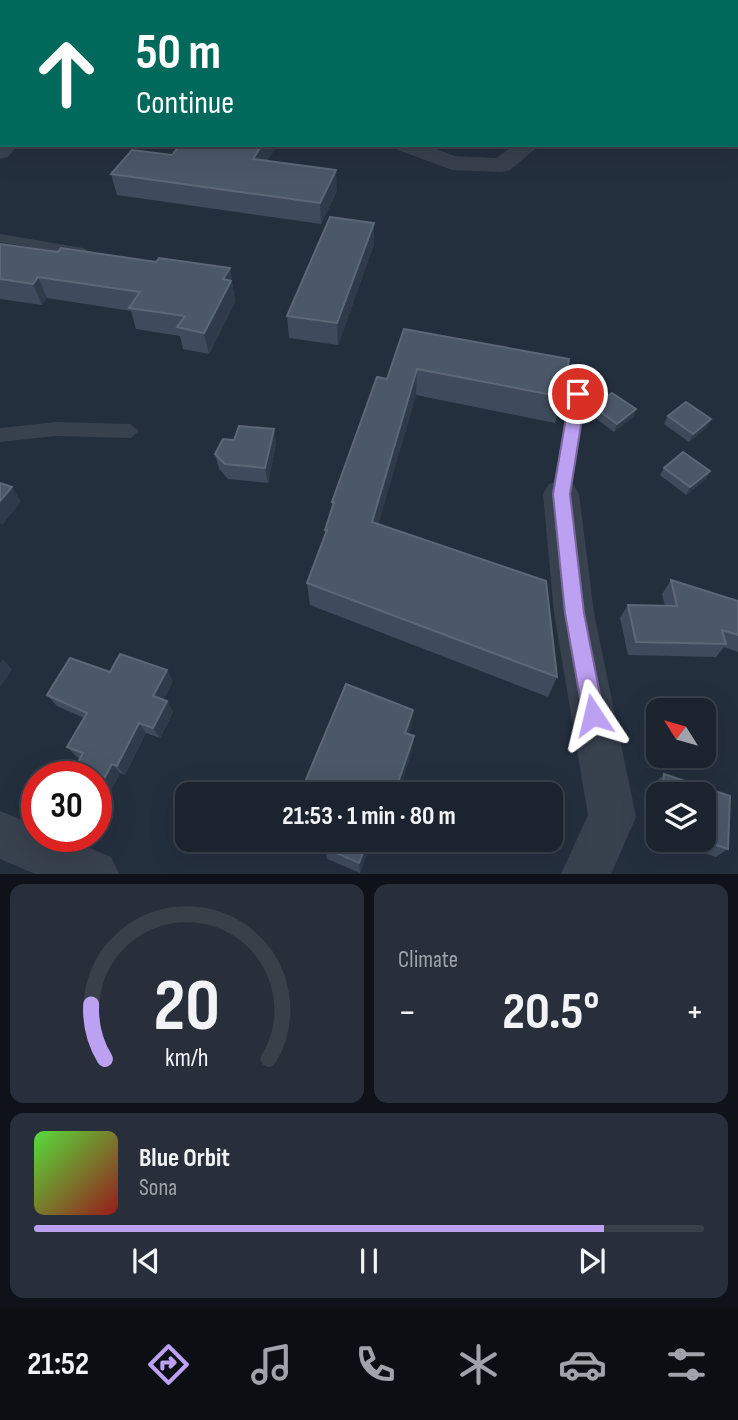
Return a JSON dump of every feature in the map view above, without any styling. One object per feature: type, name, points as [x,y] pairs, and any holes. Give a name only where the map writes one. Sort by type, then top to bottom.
[{"type":"street","points":[[411,147],[452,163],[502,165],[526,147]]},
{"type":"street","points":[[561,494],[574,613],[612,817],[586,874]]},
{"type":"street","points":[[0,835],[94,874]]},
{"type":"lane","points":[[0,238],[94,254]]},
{"type":"lane","points":[[561,494],[578,394]]},
{"type":"lane","points":[[0,435],[57,429],[130,431]]},
{"type":"building","points":[[178,147],[261,147],[253,159],[336,170],[320,203],[111,174],[132,150],[172,155]]},
{"type":"building","points":[[330,217],[374,223],[337,323],[287,316]]},
{"type":"building","points":[[0,244],[58,252],[61,248],[156,262],[159,258],[230,268],[223,279],[231,281],[204,333],[177,327],[185,316],[129,308],[140,292],[38,277],[33,284],[0,279]]},
{"type":"building","points":[[404,329],[569,359],[563,397],[417,369],[372,522],[546,581],[557,677],[307,583],[327,530],[332,502],[377,377],[387,379]]},
{"type":"building","points":[[612,393],[636,409],[617,424],[593,406]]},
{"type":"building","points":[[686,402],[711,419],[693,434],[668,416]]},
{"type":"building","points":[[239,426],[274,429],[265,468],[225,464],[215,454],[223,439],[234,440]]},
{"type":"building","points":[[683,452],[710,471],[690,487],[664,468]]},
{"type":"building","points":[[0,483],[12,487],[0,501]]},
{"type":"building","points":[[671,580],[738,601],[738,635],[722,630],[726,644],[636,642],[628,605],[677,606]]},
{"type":"building","points":[[120,654],[167,670],[153,696],[167,701],[153,728],[139,723],[117,766],[112,764],[112,761],[79,761],[83,753],[67,747],[87,713],[47,695],[70,658],[110,672]]},
{"type":"building","points":[[346,684],[413,710],[405,733],[414,736],[398,782],[305,782]]},
{"type":"building","points":[[664,774],[688,782],[663,782]]},
{"type":"building","points":[[716,791],[730,796],[728,849],[716,845]]},
{"type":"building","points":[[334,852],[363,852],[359,863]]},
{"type":"route","points":[[578,394],[561,494],[574,613],[593,715]]}]
